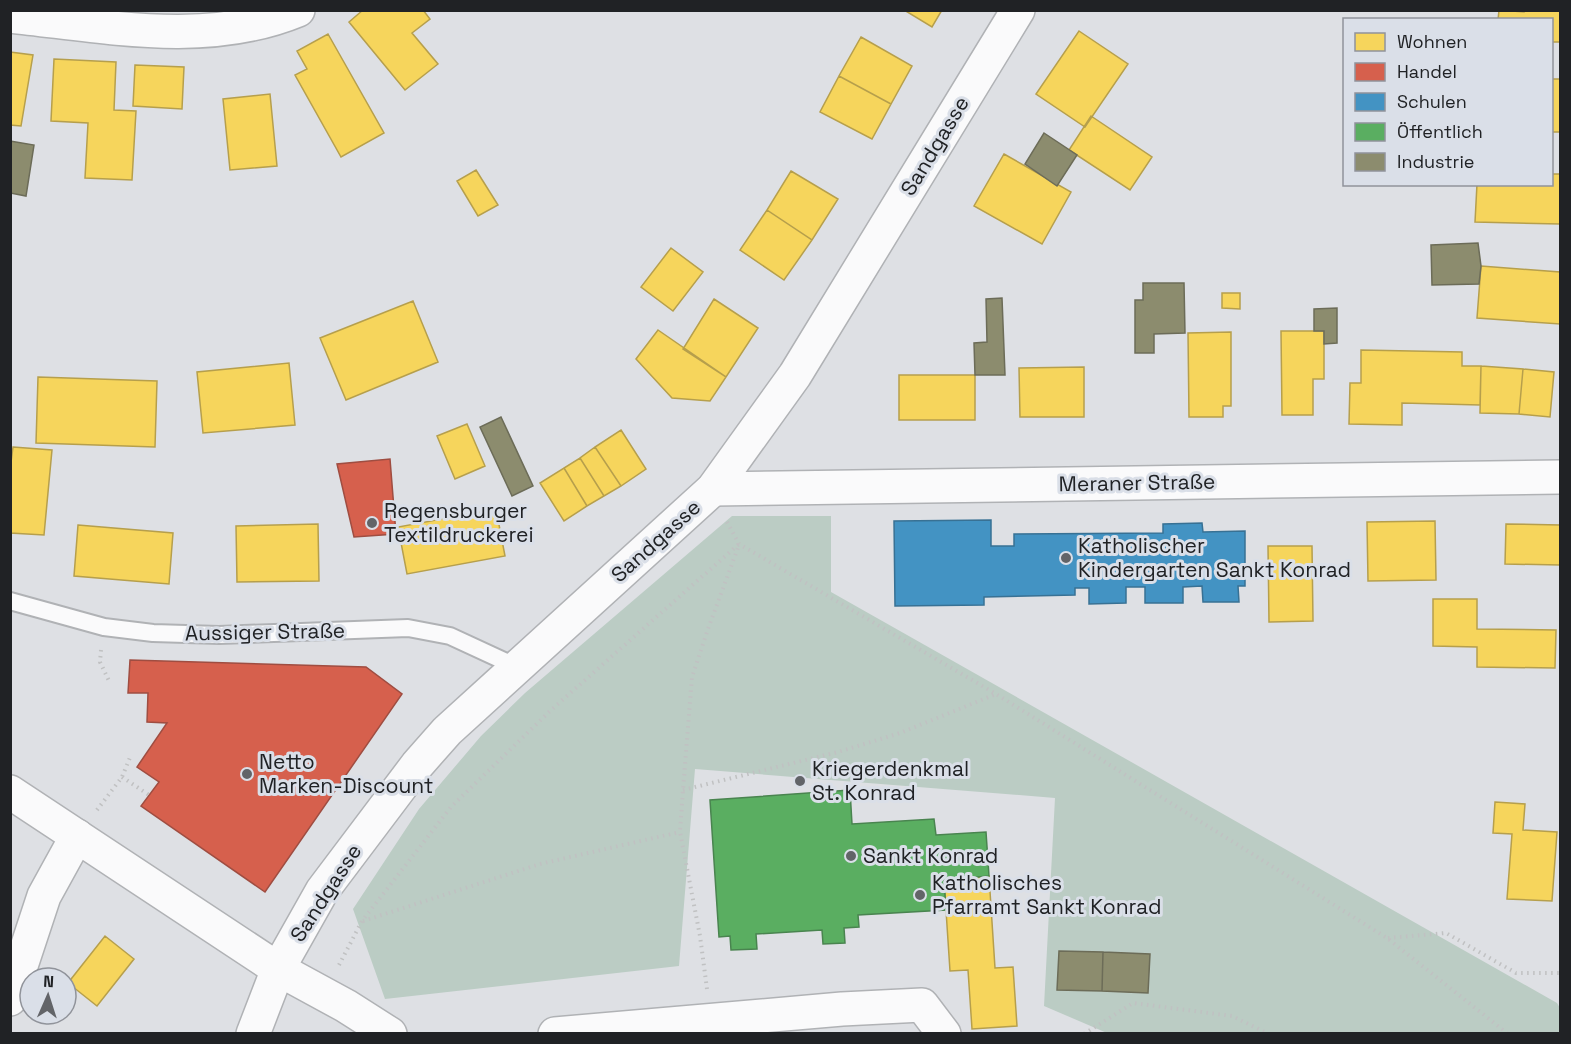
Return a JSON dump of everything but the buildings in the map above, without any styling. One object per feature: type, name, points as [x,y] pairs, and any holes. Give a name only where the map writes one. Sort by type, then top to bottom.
[{"type":"street","points":[[10,16],[169,33],[223,30],[280,18],[298,10]]},
{"type":"street","name":"Sandgasse","points":[[253,1034],[278,969],[322,891],[417,765],[447,731],[713,489],[795,375],[1018,10]]},
{"type":"street","name":"Meraner Straße","points":[[713,489],[1560,477]]},
{"type":"street","points":[[10,792],[278,969],[325,994],[390,1034]]},
{"type":"street","points":[[10,999],[44,896],[77,836]]},
{"type":"street","points":[[555,1034],[711,1019],[843,1021],[922,1005],[944,1034]]},
{"type":"lane","name":"Aussiger Straße","points":[[10,601],[104,627],[153,633],[219,635],[408,627],[450,636],[516,667]]},
{"type":"path","points":[[713,489],[732,534],[739,544],[996,694],[1387,938],[1508,1034]]},
{"type":"path","points":[[711,1019],[700,936],[680,832],[682,790],[692,677],[739,544]]},
{"type":"path","points":[[325,994],[362,921],[451,807],[550,711],[739,544]]},
{"type":"path","points":[[682,790],[838,752],[900,733],[996,694]]},
{"type":"path","points":[[77,836],[122,777],[131,755]]},
{"type":"path","points":[[122,777],[149,795]]},
{"type":"path","points":[[362,921],[540,864],[680,832]]},
{"type":"path","points":[[1387,938],[1446,933],[1516,973],[1560,973]]},
{"type":"path","points":[[1084,1034],[1133,1003],[1232,1017],[1269,1034]]},
{"type":"shaded area","points":[[732,516],[831,516],[831,592],[1557,1003],[1560,1008],[1560,1033],[1107,1033],[1044,1006],[1055,798],[695,769],[679,966],[385,999],[353,909],[419,809],[481,736],[525,693]]},
{"type":"place","name":"Regensburger Textildruckerei","points":[[372,523]]},
{"type":"place","name":"Katholischer Kindergarten Sankt Konrad","points":[[1066,558]]},
{"type":"place","name":"Netto Marken-Discount","points":[[247,774]]},
{"type":"place","name":"Kriegerdenkmal St. Konrad","points":[[800,781]]},
{"type":"place","name":"Sankt Konrad","points":[[851,856]]},
{"type":"place","name":"Katholisches Pfarramt Sankt Konrad","points":[[920,895]]}]
